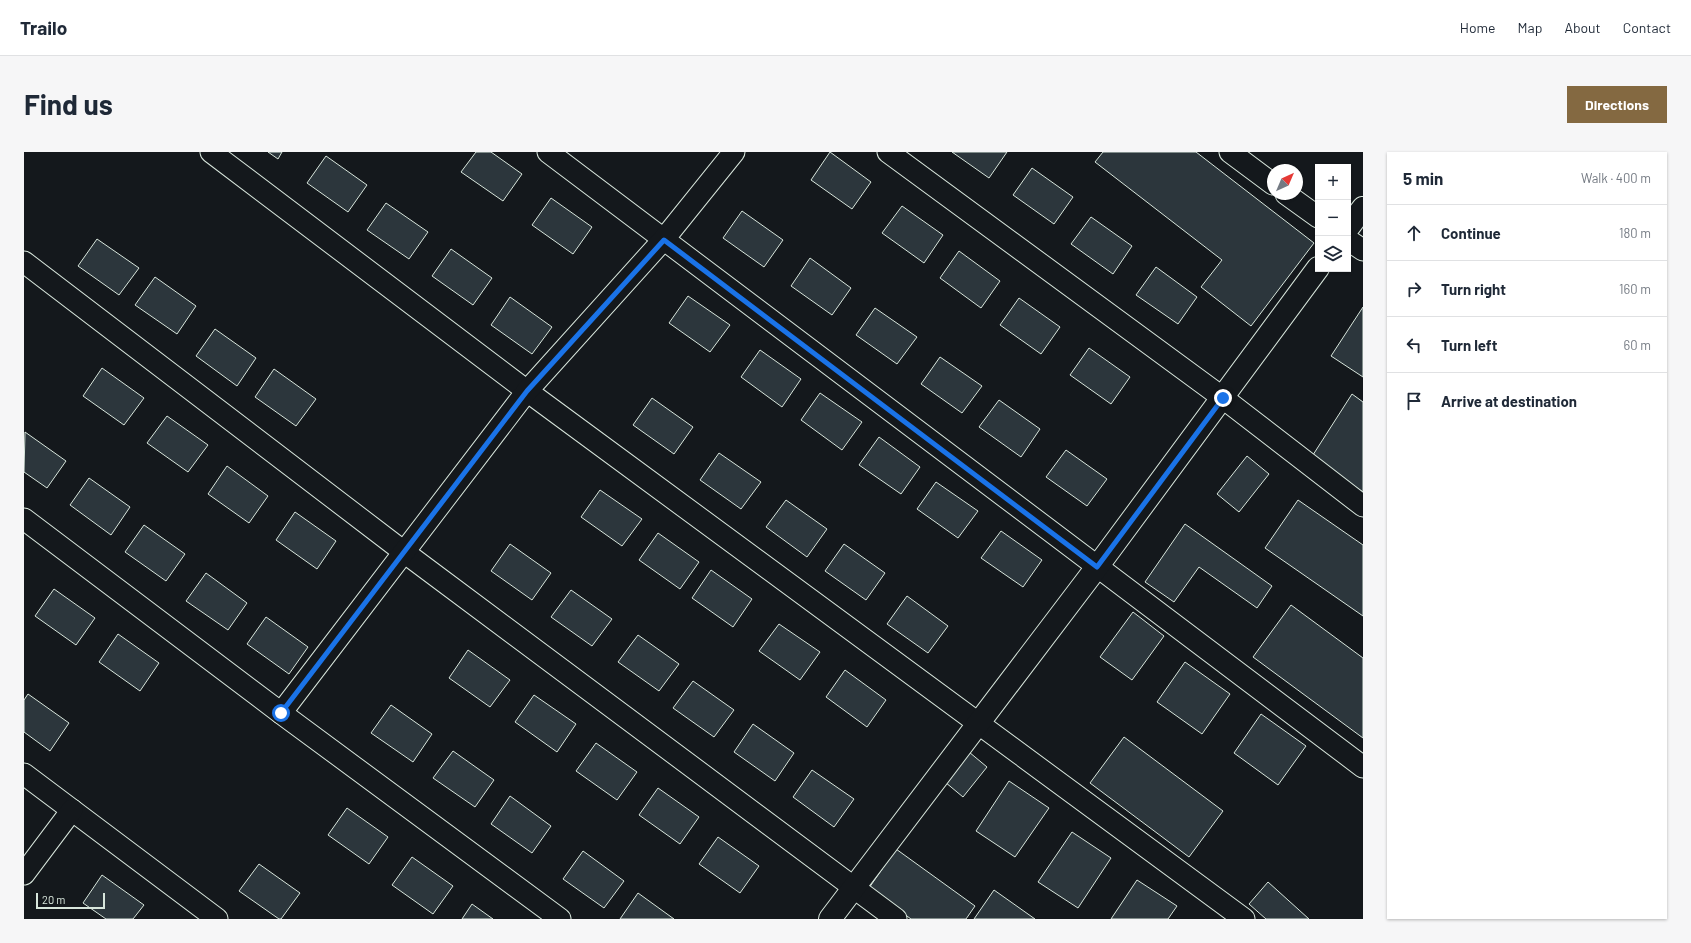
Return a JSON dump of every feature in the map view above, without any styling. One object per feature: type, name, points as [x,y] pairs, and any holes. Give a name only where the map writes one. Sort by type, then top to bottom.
[{"type":"street","points":[[211,152],[527,391],[978,725],[1244,919]]},
{"type":"street","points":[[548,152],[1363,767]]},
{"type":"street","points":[[281,713],[527,391],[664,240],[734,152]]},
{"type":"street","points":[[888,152],[1223,398],[1363,506]]},
{"type":"street","points":[[1230,152],[1267,180]]},
{"type":"street","points":[[1294,200],[1315,215]]},
{"type":"street","points":[[1351,224],[1363,208]]},
{"type":"street","points":[[1351,242],[1363,250]]},
{"type":"street","points":[[24,262],[404,552],[896,919]]},
{"type":"street","points":[[830,919],[1097,567],[1315,272]]},
{"type":"street","points":[[24,519],[281,713],[560,919]]},
{"type":"street","points":[[24,774],[217,919]]},
{"type":"street","points":[[24,874],[72,810]]},
{"type":"building","points":[[268,152],[282,152],[278,159]]},
{"type":"building","points":[[476,152],[491,152],[522,174],[503,201],[461,172]]},
{"type":"building","points":[[830,152],[871,182],[852,209],[811,180]]},
{"type":"building","points":[[952,152],[1007,152],[989,178]]},
{"type":"building","points":[[1103,152],[1196,152],[1314,243],[1251,326],[1201,287],[1222,260],[1095,162]]},
{"type":"building","points":[[326,156],[367,185],[348,212],[307,183]]},
{"type":"building","points":[[1032,168],[1073,197],[1054,224],[1013,195]]},
{"type":"building","points":[[551,198],[592,227],[573,254],[532,225]]},
{"type":"building","points":[[386,203],[428,232],[409,259],[367,230]]},
{"type":"building","points":[[902,206],[943,235],[924,263],[882,233]]},
{"type":"building","points":[[742,211],[783,240],[764,267],[723,238]]},
{"type":"building","points":[[1091,217],[1132,246],[1113,274],[1071,244]]},
{"type":"building","points":[[97,239],[139,268],[119,295],[78,266]]},
{"type":"building","points":[[451,249],[492,278],[473,305],[432,276]]},
{"type":"building","points":[[959,251],[1000,281],[981,308],[940,278]]},
{"type":"building","points":[[810,258],[851,288],[832,315],[791,286]]},
{"type":"building","points":[[1156,267],[1197,297],[1178,324],[1136,295]]},
{"type":"building","points":[[155,277],[196,306],[177,334],[135,305]]},
{"type":"building","points":[[688,296],[730,325],[710,352],[669,323]]},
{"type":"building","points":[[510,297],[552,327],[532,354],[491,325]]},
{"type":"building","points":[[1019,298],[1060,327],[1041,354],[1000,325]]},
{"type":"building","points":[[1363,307],[1363,377],[1331,356]]},
{"type":"building","points":[[875,308],[917,337],[897,364],[856,335]]},
{"type":"building","points":[[215,329],[256,358],[237,386],[196,356]]},
{"type":"building","points":[[1089,348],[1130,377],[1111,404],[1070,375]]},
{"type":"building","points":[[760,350],[801,379],[782,407],[741,377]]},
{"type":"building","points":[[940,357],[982,386],[962,413],[921,384]]},
{"type":"building","points":[[102,368],[144,398],[124,425],[83,396]]},
{"type":"building","points":[[274,369],[316,399],[296,426],[255,397]]},
{"type":"building","points":[[820,393],[862,422],[842,450],[801,420]]},
{"type":"building","points":[[1352,394],[1363,402],[1363,492],[1311,458]]},
{"type":"building","points":[[652,398],[693,427],[674,454],[633,425]]},
{"type":"building","points":[[999,400],[1040,429],[1021,457],[979,427]]},
{"type":"building","points":[[167,416],[208,445],[188,472],[147,443]]},
{"type":"building","points":[[25,432],[66,461],[47,488],[24,472]]},
{"type":"building","points":[[879,437],[920,467],[901,494],[859,465]]},
{"type":"building","points":[[1066,450],[1107,479],[1087,506],[1046,477]]},
{"type":"building","points":[[719,453],[761,482],[741,509],[700,480]]},
{"type":"building","points":[[1247,456],[1269,474],[1239,512],[1217,494]]},
{"type":"building","points":[[227,466],[268,496],[249,523],[208,494]]},
{"type":"building","points":[[89,478],[130,507],[111,535],[70,505]]},
{"type":"building","points":[[936,482],[978,511],[958,538],[917,509]]},
{"type":"building","points":[[600,490],[642,519],[622,546],[581,517]]},
{"type":"building","points":[[786,500],[827,529],[807,557],[766,527]]},
{"type":"building","points":[[1298,500],[1363,545],[1363,616],[1265,548]]},
{"type":"building","points":[[295,512],[336,541],[317,569],[276,540]]},
{"type":"building","points":[[1185,524],[1272,586],[1257,608],[1199,567],[1174,602],[1145,582]]},
{"type":"building","points":[[144,525],[185,554],[166,581],[125,552]]},
{"type":"building","points":[[1001,531],[1042,560],[1023,587],[981,558]]},
{"type":"building","points":[[658,533],[699,562],[680,589],[639,560]]},
{"type":"building","points":[[510,544],[551,573],[532,600],[491,571]]},
{"type":"building","points":[[844,544],[885,573],[866,600],[825,571]]},
{"type":"building","points":[[711,570],[752,599],[733,627],[692,598]]},
{"type":"building","points":[[206,573],[247,603],[228,630],[186,601]]},
{"type":"building","points":[[54,589],[95,618],[76,645],[35,616]]},
{"type":"building","points":[[571,590],[612,619],[592,646],[551,617]]},
{"type":"building","points":[[907,596],[948,626],[928,653],[887,624]]},
{"type":"building","points":[[1291,605],[1363,658],[1363,738],[1253,657]]},
{"type":"building","points":[[1133,612],[1164,636],[1132,680],[1100,657]]},
{"type":"building","points":[[266,617],[308,647],[289,674],[247,644]]},
{"type":"building","points":[[779,624],[820,652],[800,680],[759,651]]},
{"type":"building","points":[[118,634],[159,663],[140,691],[99,662]]},
{"type":"building","points":[[638,635],[679,664],[659,691],[618,662]]},
{"type":"building","points":[[468,650],[510,680],[490,707],[449,678]]},
{"type":"building","points":[[1185,662],[1230,694],[1202,734],[1157,702]]},
{"type":"building","points":[[845,670],[886,700],[867,727],[826,697]]},
{"type":"building","points":[[693,681],[734,710],[714,737],[673,708]]},
{"type":"building","points":[[28,694],[69,723],[50,751],[24,732],[24,700]]},
{"type":"building","points":[[534,695],[576,724],[557,752],[515,722]]},
{"type":"building","points":[[391,705],[432,734],[413,762],[371,733]]},
{"type":"building","points":[[1261,714],[1306,746],[1278,785],[1234,753]]},
{"type":"building","points":[[753,724],[794,753],[775,781],[734,752]]},
{"type":"building","points":[[1124,737],[1223,811],[1189,857],[1090,783]]},
{"type":"building","points":[[596,743],[637,772],[617,800],[576,771]]},
{"type":"building","points":[[453,751],[494,780],[475,807],[433,778]]},
{"type":"building","points":[[969,752],[987,767],[963,797],[945,782]]},
{"type":"building","points":[[812,770],[854,799],[834,827],[793,797]]},
{"type":"building","points":[[1009,781],[1049,808],[1015,857],[976,831]]},
{"type":"building","points":[[658,788],[699,817],[680,844],[639,815]]},
{"type":"building","points":[[510,796],[551,826],[532,853],[491,824]]},
{"type":"building","points":[[347,808],[388,837],[369,864],[328,835]]},
{"type":"building","points":[[1072,832],[1111,858],[1078,908],[1038,882]]},
{"type":"building","points":[[718,837],[759,866],[740,893],[699,864]]},
{"type":"building","points":[[896,849],[975,906],[966,919],[911,919],[869,888]]},
{"type":"building","points":[[583,851],[624,881],[604,908],[563,879]]},
{"type":"building","points":[[412,857],[453,886],[433,914],[392,885]]},
{"type":"building","points":[[259,864],[300,893],[281,919],[239,891]]},
{"type":"building","points":[[102,875],[144,905],[133,919],[106,919],[83,903]]},
{"type":"building","points":[[1137,880],[1177,906],[1168,919],[1111,919]]},
{"type":"building","points":[[1268,882],[1309,919],[1266,919],[1249,904]]},
{"type":"building","points":[[994,890],[1035,919],[974,919]]},
{"type":"building","points":[[638,893],[674,919],[620,919]]},
{"type":"building","points":[[472,904],[493,919],[462,919]]},
{"type":"route","points":[[281,713],[527,391],[664,240],[1097,567],[1223,398]]}]
